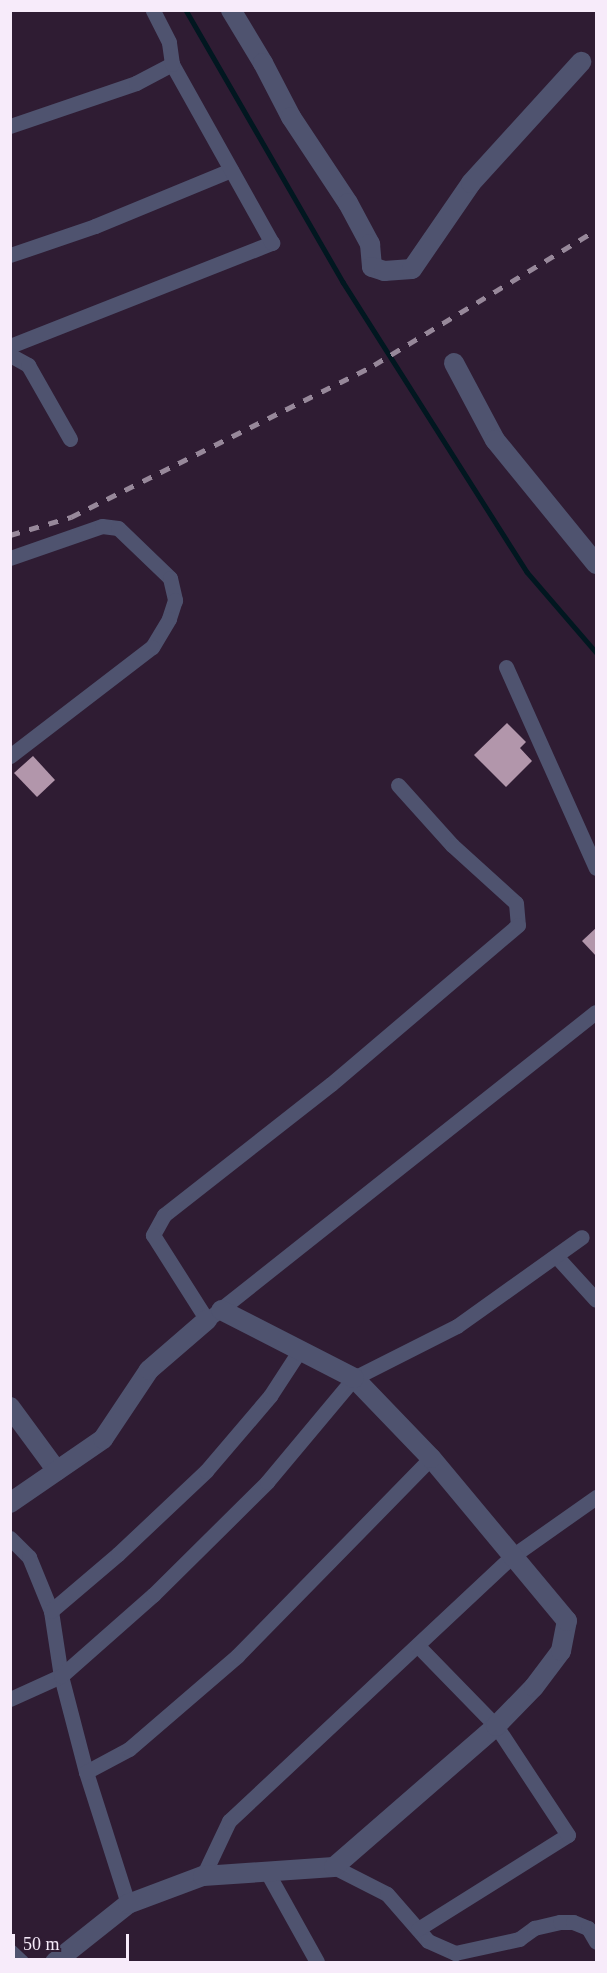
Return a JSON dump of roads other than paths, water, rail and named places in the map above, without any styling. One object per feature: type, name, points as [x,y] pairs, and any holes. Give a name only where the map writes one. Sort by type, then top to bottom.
[{"type":"street","points":[[10,346],[272,243],[172,64],[169,42],[153,10]]},
{"type":"street","points":[[231,10],[263,63],[291,117],[348,203],[370,243],[372,267],[384,271],[412,269],[471,183],[580,62]]},
{"type":"street","points":[[10,126],[136,83],[172,64]]},
{"type":"street","points":[[10,255],[95,226],[231,170]]},
{"type":"street","points":[[10,355],[28,364],[70,439]]},
{"type":"street","points":[[454,363],[495,440],[597,564]]},
{"type":"street","points":[[10,558],[102,526],[117,528],[170,578],[175,600],[169,620],[152,646],[10,756]]},
{"type":"street","points":[[506,667],[597,868]]},
{"type":"street","points":[[334,1867],[496,1726],[534,1687],[561,1651],[567,1621],[431,1458],[354,1378],[300,1350],[214,1315],[153,1235],[164,1215],[330,1084],[518,925],[516,903],[452,845],[398,785]]},
{"type":"street","points":[[10,1503],[103,1439],[149,1370],[214,1315],[597,1012]]},
{"type":"street","points":[[10,1699],[61,1676],[153,1595],[267,1482],[354,1378],[457,1326],[582,1237]]},
{"type":"street","points":[[556,1256],[597,1300]]},
{"type":"street","points":[[51,1611],[118,1554],[206,1471],[270,1396],[300,1350]]},
{"type":"street","points":[[10,1407],[57,1471]]},
{"type":"street","points":[[86,1772],[129,1749],[237,1656],[431,1458]]},
{"type":"street","points":[[203,1876],[229,1821],[512,1557],[597,1497]]},
{"type":"street","points":[[10,1538],[29,1557],[51,1611],[61,1676],[86,1772],[128,1904]]},
{"type":"street","points":[[418,1646],[496,1726],[567,1835],[418,1929]]},
{"type":"street","points":[[55,1962],[128,1904],[203,1876],[334,1867],[387,1894],[428,1941],[455,1953],[519,1939],[534,1928],[560,1922],[573,1922],[588,1928],[597,1942]]},
{"type":"street","points":[[267,1872],[317,1962]]},
{"type":"street","points":[[452,1962],[468,1950]]},
{"type":"street","points":[[10,1951],[22,1962]]},
{"type":"waterway","points":[[186,10],[343,282],[527,572],[596,652]]},
{"type":"railway","points":[[10,535],[71,517],[374,365],[596,230]]}]
